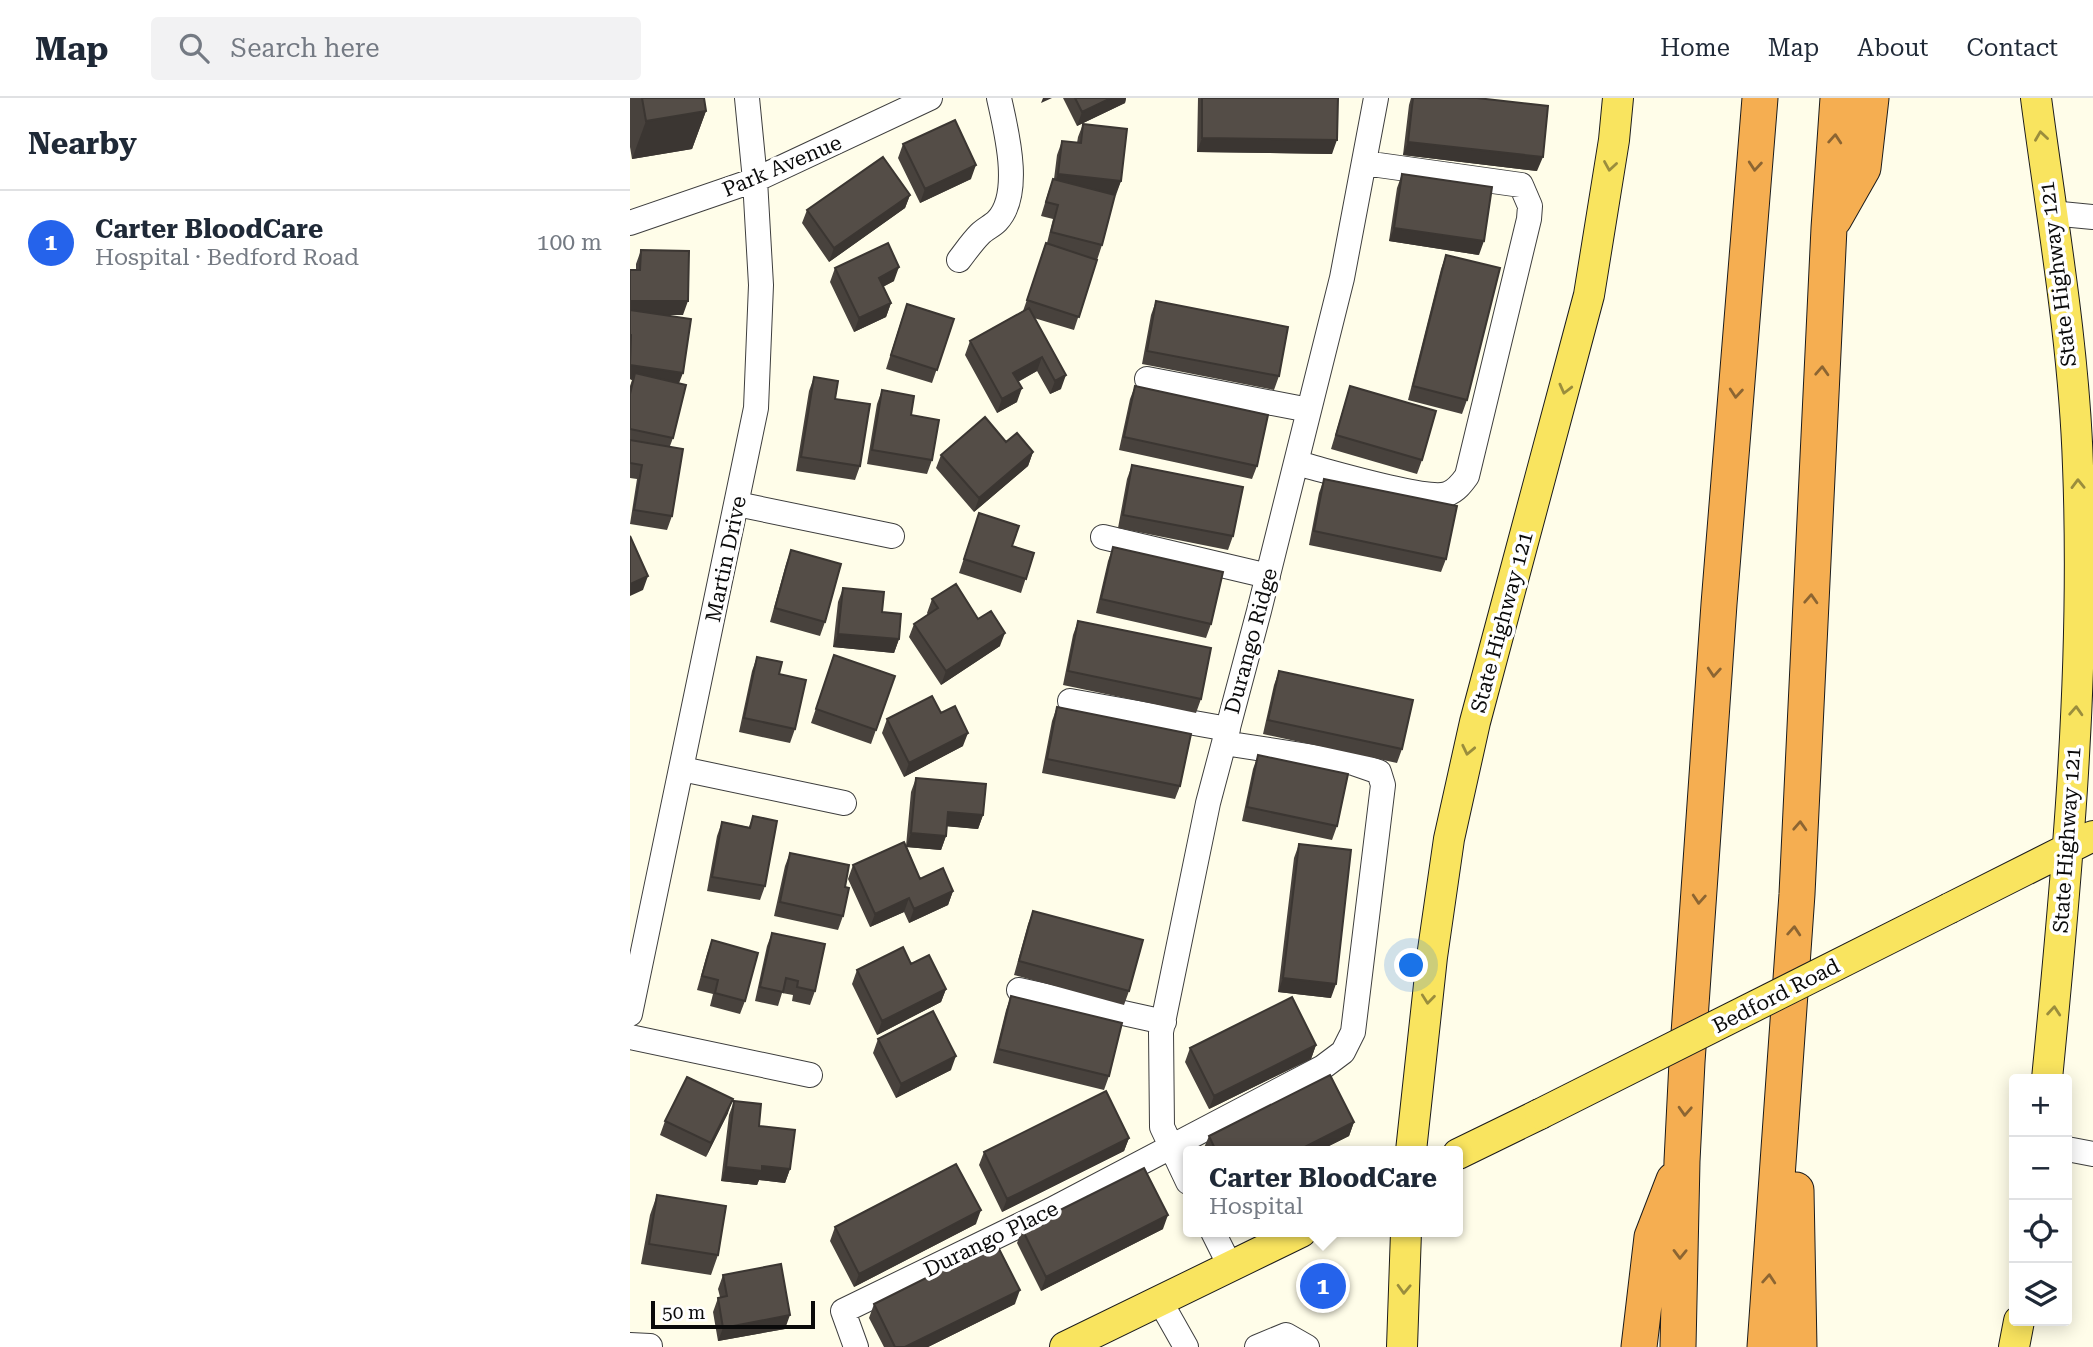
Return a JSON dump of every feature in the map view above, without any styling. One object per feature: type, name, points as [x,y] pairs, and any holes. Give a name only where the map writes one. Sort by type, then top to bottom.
[{"type":"highway","points":[[1678,1347],[1682,1161],[1718,618],[1760,98]]},
{"type":"highway","points":[[1765,1347],[1797,894],[1829,228],[1838,98]]},
{"type":"highway","points":[[1829,228],[1863,167],[1871,98]]},
{"type":"highway","points":[[1785,1072],[1796,1185],[1799,1347]]},
{"type":"highway","points":[[1639,1347],[1651,1237],[1682,1161]]},
{"type":"main road","name":"State Highway 121","points":[[1412,1146],[1432,957],[1449,839],[1475,722],[1589,295],[1614,140],[1618,98]]},
{"type":"main road","name":"State Highway 121","points":[[2036,98],[2068,344],[2078,464],[2081,605],[2081,842],[2048,1074]]},
{"type":"main road","name":"Bedford Road","points":[[1463,1152],[2081,842]]},
{"type":"main road","points":[[1065,1347],[1291,1237]]},
{"type":"main road","points":[[1402,1347],[1406,1237]]},
{"type":"main road","points":[[2014,1347],[2018,1326]]},
{"type":"street","name":"Martin Drive","points":[[630,1014],[756,408],[761,285],[747,98]]},
{"type":"street","name":"Park Avenue","points":[[630,223],[755,180],[930,98]]},
{"type":"street","points":[[959,260],[981,232],[997,221],[1006,208],[1011,149],[999,98]]},
{"type":"street","name":"Durango Ridge","points":[[1183,1171],[1162,1127],[1161,1032],[1208,803],[1342,278],[1376,98]]},
{"type":"street","points":[[1296,463],[1424,495],[1446,494],[1458,487],[1467,476],[1529,219],[1530,206],[1521,185],[1364,163]]},
{"type":"street","points":[[2051,214],[2093,217]]},
{"type":"street","points":[[1147,379],[1309,410]]},
{"type":"street","points":[[737,504],[892,536]]},
{"type":"street","points":[[1103,537],[1268,576]]},
{"type":"street","points":[[1070,701],[1353,763],[1379,772],[1383,785],[1353,1032],[1343,1052],[1323,1067],[1171,1146]]},
{"type":"street","points":[[682,769],[844,803]]},
{"type":"street","points":[[1019,990],[1164,1022]]},
{"type":"street","points":[[630,1037],[810,1075]]},
{"type":"street","name":"Durango Place","points":[[856,1347],[843,1311],[1051,1210],[1171,1146]]},
{"type":"street","points":[[2072,1150],[2093,1154]]},
{"type":"street","points":[[1216,1237],[1230,1266]]},
{"type":"street","points":[[1160,1301],[1186,1347]]},
{"type":"street","points":[[1257,1347],[1286,1335],[1307,1347]]},
{"type":"building","points":[[642,98],[704,98],[706,111],[646,121]]},
{"type":"building","points":[[1075,98],[1111,98],[1082,112]]},
{"type":"building","points":[[1202,98],[1338,98],[1337,140],[1202,138]]},
{"type":"building","points":[[1413,98],[1477,98],[1548,106],[1543,157],[1408,142]]},
{"type":"building","points":[[955,120],[976,165],[925,189],[903,144]]},
{"type":"building","points":[[1083,124],[1127,129],[1121,181],[1058,174],[1062,141],[1081,143]]},
{"type":"building","points":[[883,157],[910,195],[834,248],[807,210]]},
{"type":"building","points":[[1402,174],[1492,187],[1484,241],[1394,228]]},
{"type":"building","points":[[1053,179],[1115,195],[1102,245],[1051,232],[1058,205],[1046,202]]},
{"type":"building","points":[[888,243],[899,267],[879,278],[891,303],[859,318],[835,268]]},
{"type":"building","points":[[1046,243],[1097,260],[1079,317],[1027,300]]},
{"type":"building","points":[[641,250],[689,251],[688,301],[630,301],[630,270],[640,270]]},
{"type":"building","points":[[1446,255],[1500,268],[1467,400],[1413,386]]},
{"type":"building","points":[[1156,301],[1288,327],[1279,376],[1147,351]]},
{"type":"building","points":[[907,304],[954,319],[937,370],[891,355]]},
{"type":"building","points":[[1029,308],[1066,375],[1055,381],[1042,357],[1013,373],[1022,388],[1002,399],[970,341]]},
{"type":"building","points":[[630,310],[691,319],[683,373],[630,365]]},
{"type":"building","points":[[635,373],[686,385],[673,438],[630,429],[630,394]]},
{"type":"building","points":[[814,377],[838,381],[835,399],[870,404],[860,466],[801,457]]},
{"type":"building","points":[[1135,386],[1268,415],[1257,466],[1124,437]]},
{"type":"building","points":[[1350,386],[1436,411],[1422,460],[1336,435]]},
{"type":"building","points":[[882,390],[914,396],[911,415],[939,420],[932,460],[872,450]]},
{"type":"building","points":[[985,417],[1006,442],[1017,433],[1033,452],[979,498],[941,455]]},
{"type":"building","points":[[630,440],[683,449],[672,516],[634,510],[642,465],[630,463]]},
{"type":"building","points":[[1132,465],[1243,487],[1233,536],[1123,515]]},
{"type":"building","points":[[1324,479],[1457,506],[1446,559],[1314,531]]},
{"type":"building","points":[[979,513],[1019,526],[1012,546],[1034,553],[1026,579],[964,559]]},
{"type":"building","points":[[630,536],[648,576],[630,584]]},
{"type":"building","points":[[1113,547],[1223,572],[1211,624],[1101,599]]},
{"type":"building","points":[[791,550],[841,564],[825,622],[775,608]]},
{"type":"building","points":[[956,584],[978,619],[991,611],[1005,633],[946,671],[914,624],[938,608],[932,599]]},
{"type":"building","points":[[843,588],[884,592],[882,612],[901,614],[899,639],[838,634]]},
{"type":"building","points":[[1078,621],[1211,648],[1201,699],[1068,671]]},
{"type":"building","points":[[834,655],[895,676],[876,730],[816,709]]},
{"type":"building","points":[[757,657],[782,662],[779,674],[806,680],[795,729],[744,718]]},
{"type":"building","points":[[1279,671],[1413,700],[1402,749],[1268,720]]},
{"type":"building","points":[[932,696],[941,713],[955,706],[968,733],[909,763],[887,719]]},
{"type":"building","points":[[1057,707],[1191,734],[1180,786],[1047,759]]},
{"type":"building","points":[[1258,755],[1348,774],[1337,826],[1247,807]]},
{"type":"building","points":[[916,778],[986,784],[983,815],[948,812],[946,836],[911,833]]},
{"type":"building","points":[[753,816],[777,821],[765,886],[712,877],[722,822],[750,828]]},
{"type":"building","points":[[904,842],[920,879],[943,868],[953,891],[914,909],[909,898],[875,914],[853,865]]},
{"type":"building","points":[[1299,844],[1351,850],[1336,984],[1283,978]]},
{"type":"building","points":[[790,853],[849,865],[845,887],[849,888],[843,916],[780,902]]},
{"type":"building","points":[[1033,911],[1143,940],[1129,991],[1019,961]]},
{"type":"building","points":[[772,933],[825,944],[815,991],[797,987],[798,981],[786,978],[783,992],[760,987]]},
{"type":"building","points":[[712,940],[758,953],[745,1001],[715,993],[718,980],[702,976]]},
{"type":"building","points":[[903,947],[911,964],[929,955],[946,989],[882,1021],[857,970]]},
{"type":"building","points":[[1011,996],[1122,1023],[1109,1076],[998,1049]]},
{"type":"building","points":[[1292,997],[1316,1045],[1214,1096],[1190,1048]]},
{"type":"building","points":[[933,1011],[956,1056],[901,1084],[878,1039]]},
{"type":"building","points":[[1330,1075],[1354,1122],[1307,1146],[1214,1146],[1209,1136]]},
{"type":"building","points":[[687,1077],[733,1099],[711,1143],[665,1121]]},
{"type":"building","points":[[1106,1091],[1129,1138],[1007,1199],[984,1152]]},
{"type":"building","points":[[734,1101],[761,1104],[759,1126],[795,1130],[790,1169],[762,1166],[762,1171],[726,1167]]},
{"type":"building","points":[[956,1164],[981,1210],[859,1274],[835,1227]]},
{"type":"building","points":[[1144,1168],[1168,1215],[1046,1277],[1022,1229]]},
{"type":"building","points":[[657,1195],[726,1206],[718,1255],[649,1244]]},
{"type":"building","points":[[996,1243],[1020,1290],[905,1347],[895,1347],[874,1304]]},
{"type":"building","points":[[781,1264],[790,1315],[723,1328],[718,1298],[727,1296],[723,1275]]},
{"type":"place","name":"Carter BloodCare","points":[[1323,1286]]}]
